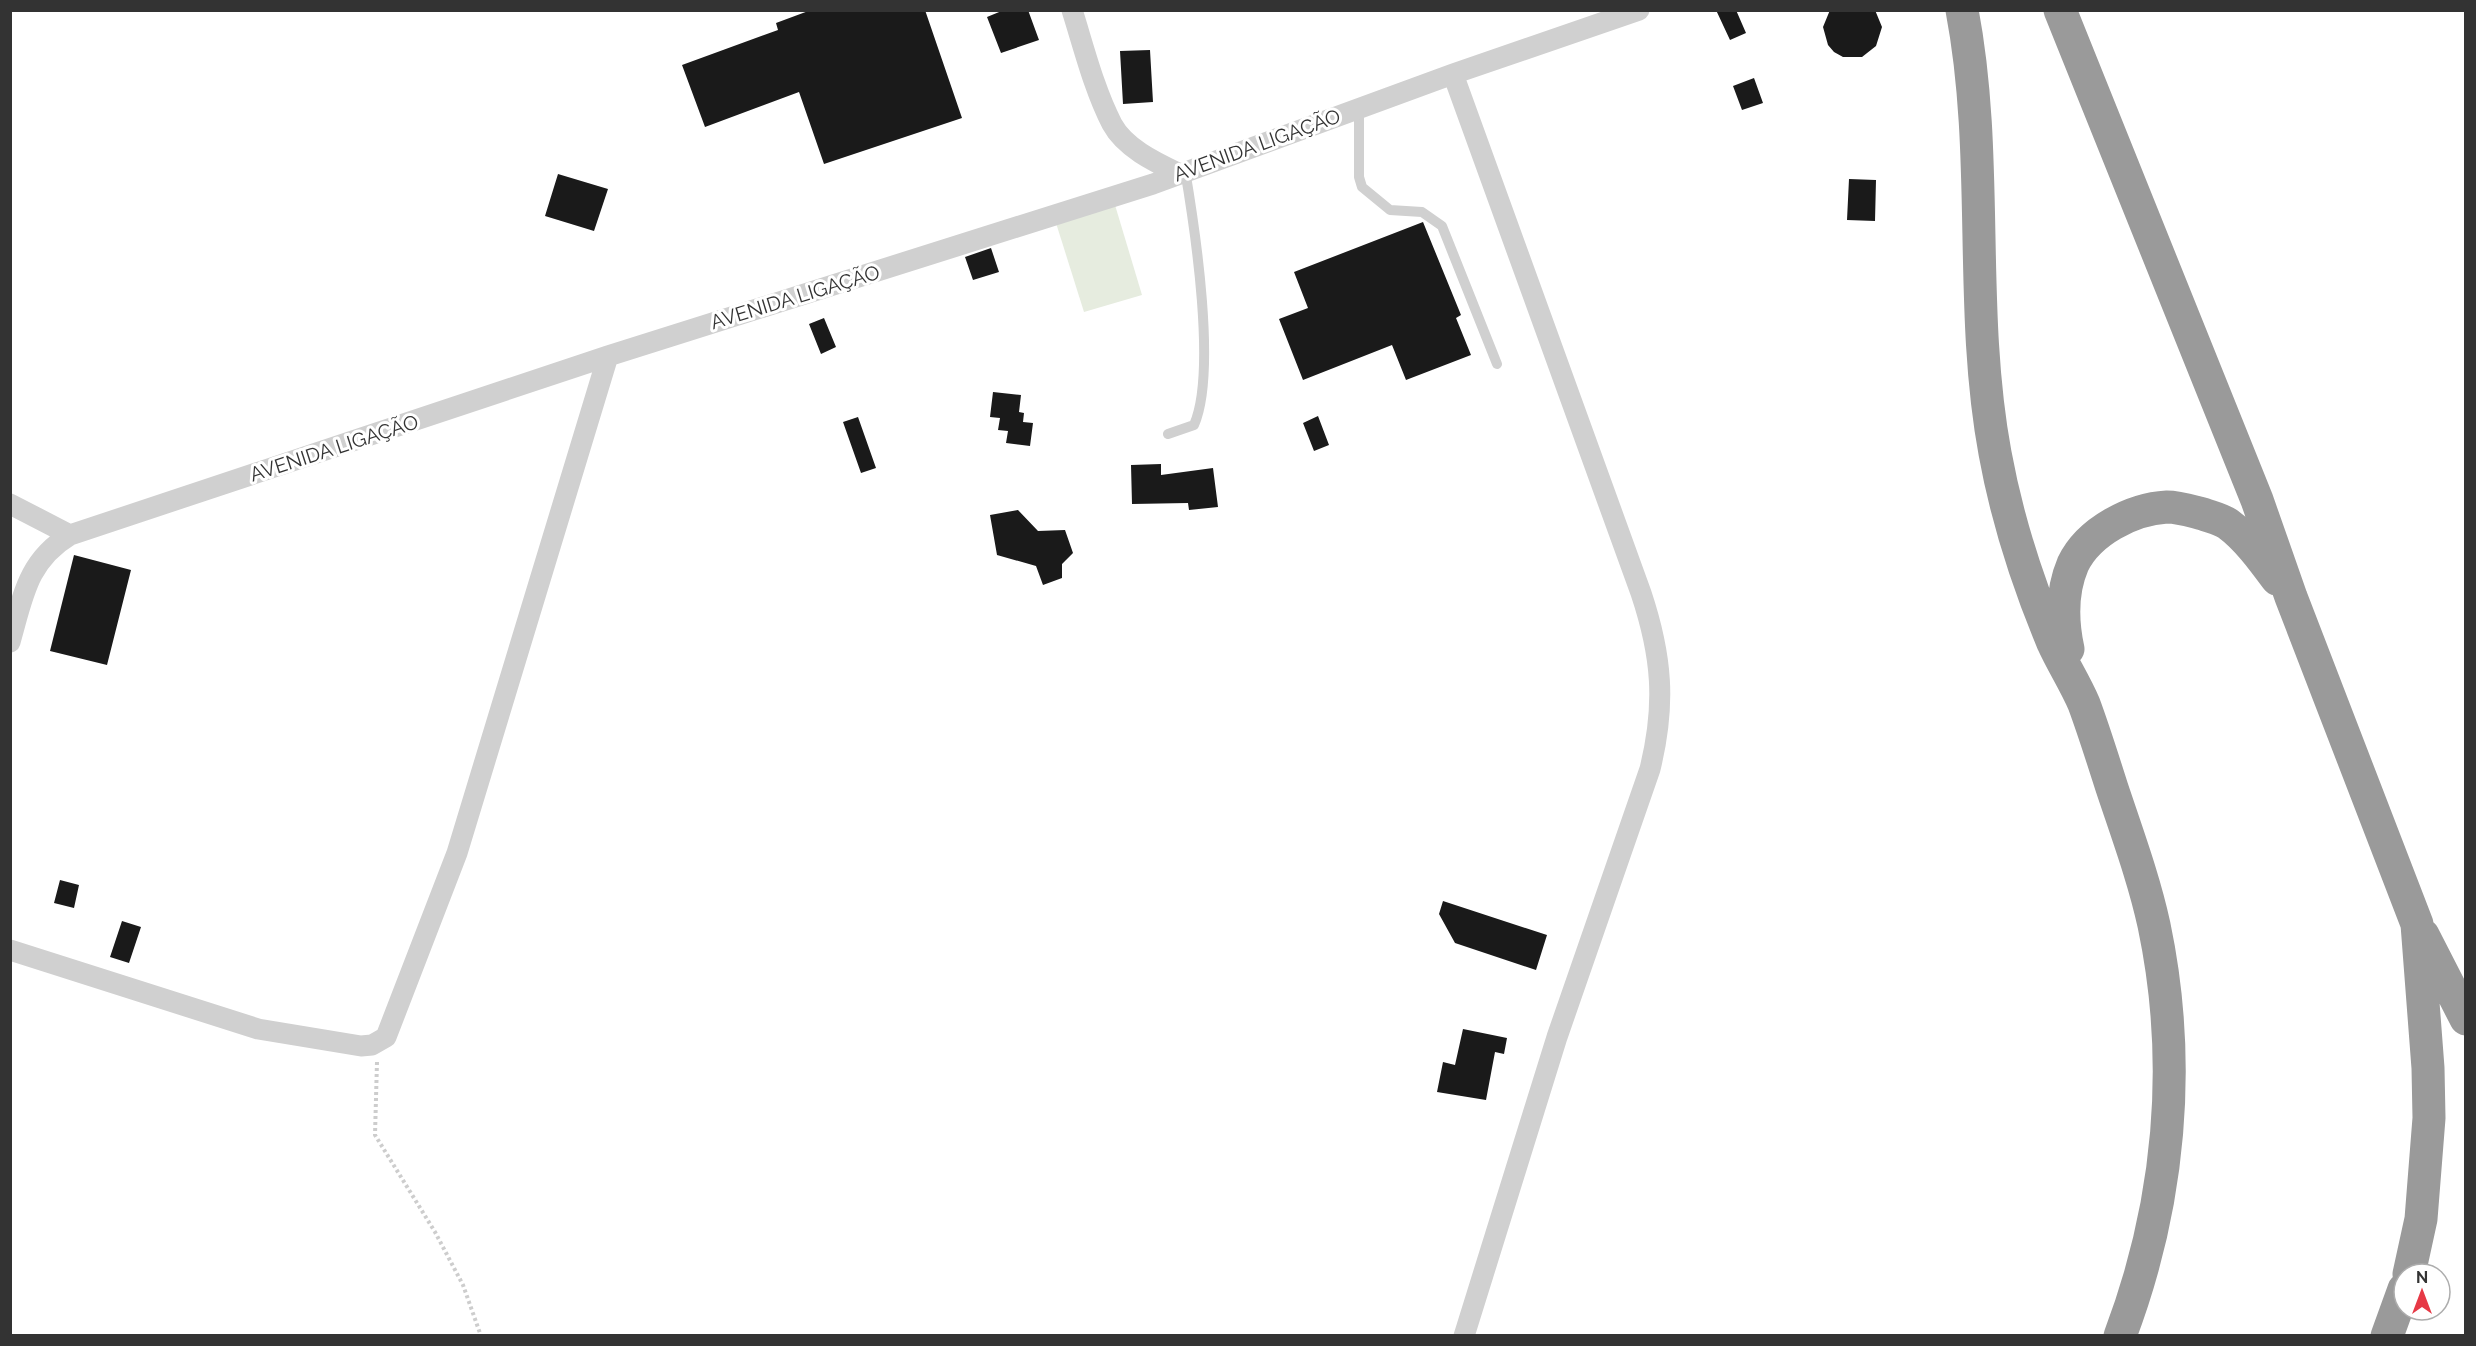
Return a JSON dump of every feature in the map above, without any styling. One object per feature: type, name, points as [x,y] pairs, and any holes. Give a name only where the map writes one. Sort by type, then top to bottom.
[{"type":"highway","points":[[1962,10],[1971,55],[1977,117],[1982,349],[1994,449],[2002,493],[2026,577],[2055,647],[2083,702]]},
{"type":"highway","points":[[2060,10],[2257,500],[2291,597],[2417,924],[2466,1019]]},
{"type":"highway","points":[[2120,1335],[2146,1261],[2164,1171],[2169,1090],[2168,1035],[2153,924],[2133,850],[2083,702],[2064,620],[2062,610],[2067,583],[2074,563],[2089,543],[2124,518],[2149,509],[2169,507],[2227,523],[2248,543],[2291,597]]},
{"type":"highway","points":[[2412,1262],[2421,1219],[2429,1118],[2428,1068],[2417,924]]},
{"type":"highway","points":[[2386,1335],[2392,1320]]},
{"type":"street","points":[[1072,10],[1113,125],[1155,163],[1182,171]]},
{"type":"street","name":"AVENIDA LIGAÇÃO","points":[[10,642],[26,584],[34,569],[55,544],[70,535],[608,356],[1153,184],[1182,171],[1639,10]]},
{"type":"street","points":[[1453,74],[1641,592],[1654,636],[1662,687],[1658,731],[1650,769],[1557,1037],[1464,1335]]},
{"type":"street","points":[[10,950],[258,1029],[361,1046],[378,1043],[389,1029],[457,853],[608,356]]},
{"type":"street","points":[[10,504],[70,535]]},
{"type":"lane","points":[[1359,108],[1359,177],[1362,187],[1390,210],[1422,212],[1442,226],[1497,364]]},
{"type":"lane","points":[[1168,434],[1194,425],[1201,408],[1204,375],[1200,290],[1182,171]]},
{"type":"path","points":[[361,1046],[377,1058],[375,1135],[444,1250],[463,1286],[482,1335]]},
{"type":"shaded area","points":[[1115,205],[1142,295],[1084,312],[1056,223]]},
{"type":"building","points":[[811,10],[925,10],[962,118],[824,164],[799,92],[705,127],[682,65],[778,30],[776,23]]},
{"type":"building","points":[[1004,10],[1028,10],[1039,40],[1001,53],[987,17]]},
{"type":"building","points":[[1716,10],[1736,10],[1746,33],[1730,40]]},
{"type":"building","points":[[1830,10],[1875,10],[1882,27],[1876,46],[1862,57],[1843,57],[1834,52],[1828,45],[1823,27]]},
{"type":"building","points":[[1150,50],[1153,102],[1123,104],[1120,51]]},
{"type":"building","points":[[1754,78],[1763,103],[1742,110],[1733,86]]},
{"type":"building","points":[[558,174],[608,189],[594,231],[545,216]]},
{"type":"building","points":[[1849,179],[1876,180],[1875,221],[1847,220]]},
{"type":"building","points":[[1423,222],[1461,315],[1456,318],[1471,355],[1406,380],[1392,345],[1303,380],[1279,319],[1308,308],[1294,272]]},
{"type":"building","points":[[991,248],[999,272],[973,280],[965,257]]},
{"type":"building","points":[[824,318],[836,347],[821,354],[809,324]]},
{"type":"building","points":[[993,392],[1021,395],[1019,412],[1024,413],[1023,422],[1033,423],[1030,446],[1006,443],[1008,431],[998,430],[1000,418],[990,417]]},
{"type":"building","points":[[1318,416],[1329,445],[1314,451],[1303,423]]},
{"type":"building","points":[[858,417],[876,468],[861,473],[843,422]]},
{"type":"building","points":[[1161,464],[1161,475],[1213,468],[1218,507],[1189,510],[1188,503],[1132,504],[1131,465]]},
{"type":"building","points":[[1018,510],[1038,531],[1065,530],[1073,553],[1062,564],[1062,578],[1043,585],[1036,566],[997,555],[990,515]]},
{"type":"building","points":[[74,555],[131,570],[107,665],[50,651]]},
{"type":"building","points":[[60,880],[79,885],[74,908],[54,903]]},
{"type":"building","points":[[1443,901],[1547,935],[1536,970],[1455,943],[1439,914]]},
{"type":"building","points":[[122,921],[141,927],[129,963],[110,957]]},
{"type":"building","points":[[1463,1029],[1507,1038],[1504,1054],[1495,1052],[1486,1100],[1437,1092],[1443,1062],[1455,1065]]}]
